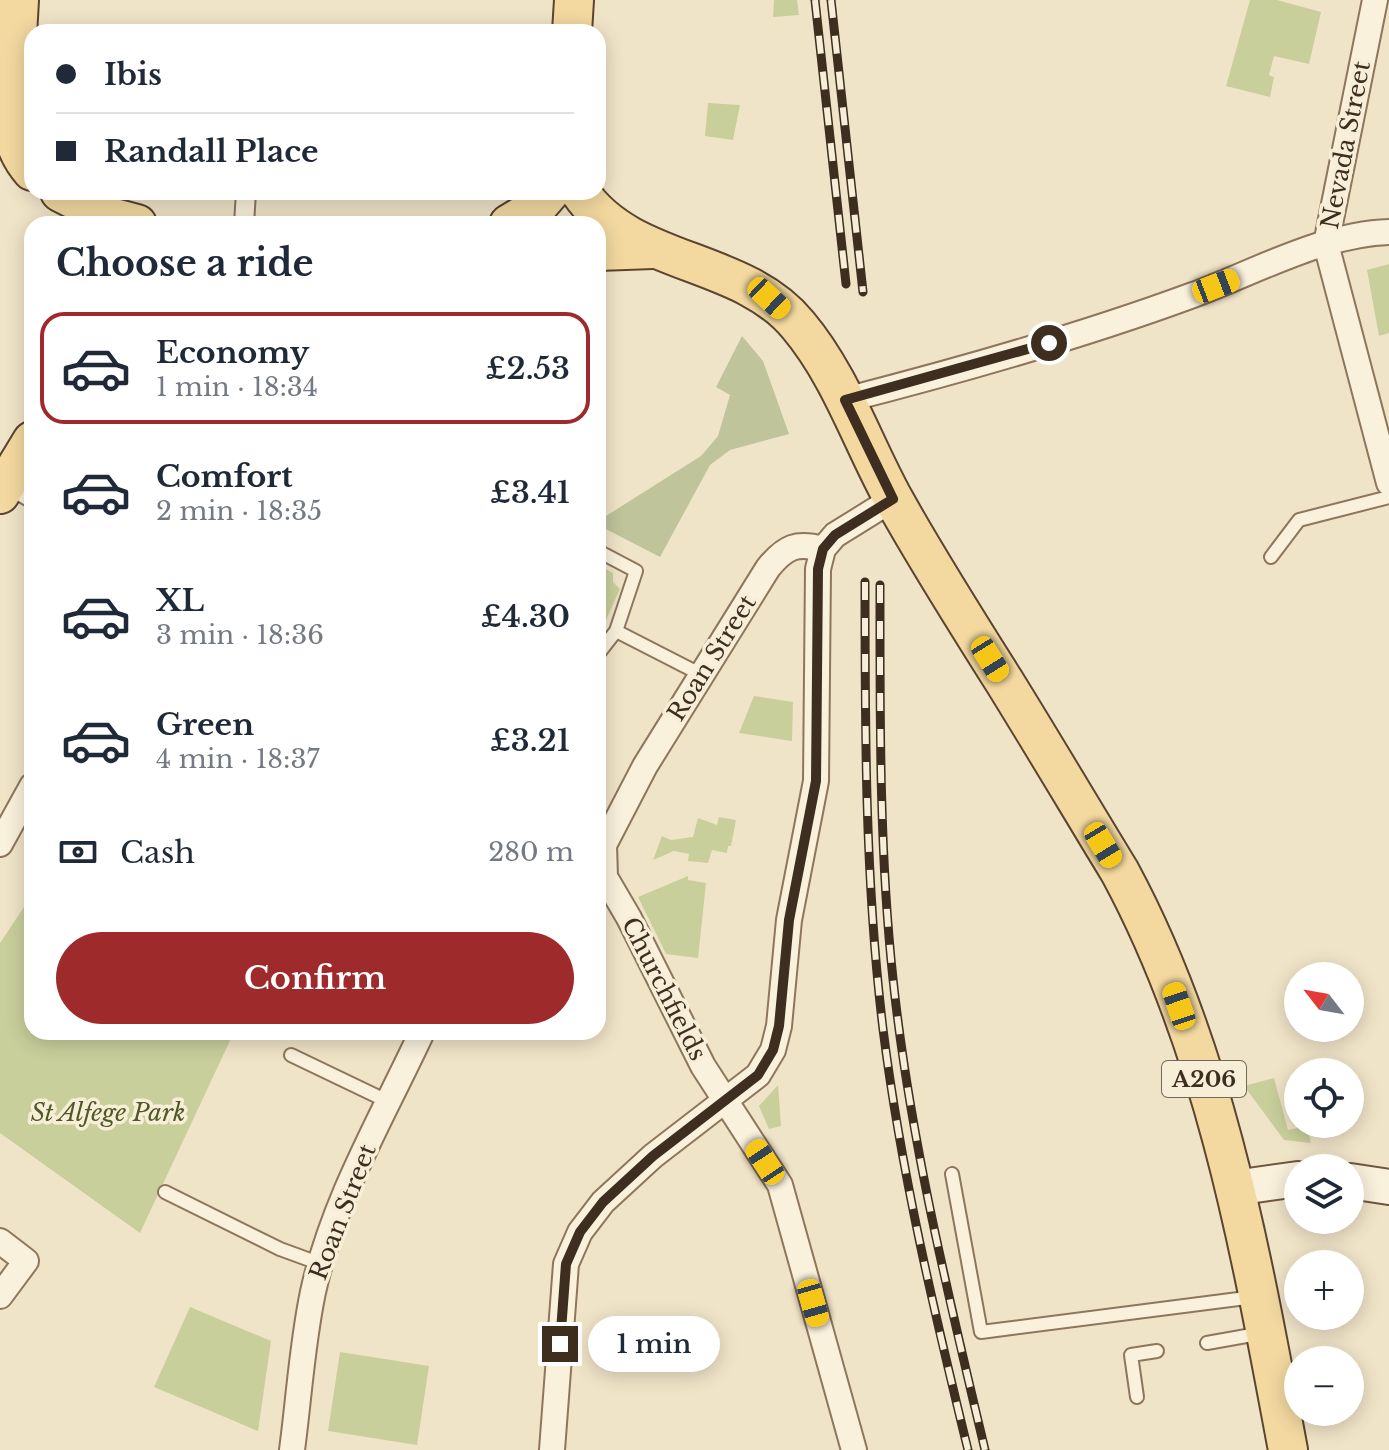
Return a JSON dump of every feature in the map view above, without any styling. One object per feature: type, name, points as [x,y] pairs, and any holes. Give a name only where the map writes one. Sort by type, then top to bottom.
[{"type":"main road","points":[[15,151],[12,123],[19,0]]},
{"type":"main road","points":[[572,24],[574,0]]},
{"type":"main road","points":[[76,200],[108,216]]},
{"type":"main road","points":[[522,216],[543,200]]},
{"type":"main road","name":"A206","points":[[586,200],[602,216]]},
{"type":"main road","name":"A206","points":[[606,218],[653,249],[730,276],[769,298],[797,323],[822,357],[893,499],[1137,904],[1169,977],[1217,1117],[1288,1450]]},
{"type":"main road","name":"A206","points":[[606,251],[653,249]]},
{"type":"main road","points":[[13,490],[24,462]]},
{"type":"main road","points":[[1234,1188],[1284,1181]]},
{"type":"main road","points":[[1364,1183],[1389,1187]]},
{"type":"street","name":"Nevada Street","points":[[1326,244],[1373,1]]},
{"type":"street","points":[[845,400],[997,360],[1192,295],[1326,244],[1367,233],[1389,232]]},
{"type":"street","points":[[1326,244],[1389,483]]},
{"type":"street","points":[[552,1450],[566,1264],[580,1232],[603,1202],[653,1156],[758,1075],[773,1050],[779,1026],[789,920],[816,781],[818,569],[823,549],[848,526],[893,499]]},
{"type":"street","name":"Roan Street","points":[[606,841],[645,766],[700,674],[775,560],[793,546],[805,544],[823,549]]},
{"type":"street","points":[[0,844],[24,800]]},
{"type":"street","name":"Churchfields","points":[[606,886],[629,918],[703,1066],[780,1185],[854,1450]]},
{"type":"street","name":"Roan Street","points":[[292,1450],[309,1316],[329,1234],[418,1040]]},
{"type":"street","points":[[0,1241],[26,1261],[0,1296]]},
{"type":"lane","points":[[1271,557],[1299,520],[1389,497]]},
{"type":"lane","points":[[606,555],[636,571],[616,631],[606,644]]},
{"type":"lane","points":[[616,631],[700,674]]},
{"type":"lane","points":[[291,1055],[389,1102]]},
{"type":"lane","points":[[952,1174],[981,1332],[1261,1314]]},
{"type":"lane","points":[[165,1192],[280,1249],[321,1264]]},
{"type":"lane","points":[[1207,1343],[1261,1314]]},
{"type":"lane","points":[[1137,1397],[1131,1355],[1157,1351]]},
{"type":"green space","points":[[774,0],[797,0],[799,15],[773,17]]},
{"type":"green space","points":[[1250,0],[1277,0],[1321,12],[1309,64],[1274,56],[1269,75],[1274,77],[1270,97],[1226,86]]},
{"type":"green space","points":[[708,103],[740,105],[733,140],[705,136]]},
{"type":"green space","points":[[1389,264],[1389,333],[1379,336],[1367,270]]},
{"type":"green space","points":[[742,336],[763,361],[789,434],[730,450],[710,465],[660,557],[606,529],[606,516],[701,456],[718,436],[730,395],[716,387]]},
{"type":"green space","points":[[606,569],[613,573],[613,582],[620,589],[606,620]]},
{"type":"green space","points":[[754,696],[793,702],[792,741],[739,733]]},
{"type":"green space","points":[[719,817],[736,820],[727,853],[712,850],[708,863],[688,861],[689,854],[674,851],[653,860],[662,836],[671,840],[693,837],[698,818],[717,825]]},
{"type":"green space","points":[[688,876],[688,880],[706,883],[698,958],[666,954],[638,897]]},
{"type":"green space","name":"St Alfege Park","points":[[24,907],[24,1040],[230,1040],[140,1233],[0,1133],[0,943]]},
{"type":"green space","points":[[1274,1078],[1284,1115],[1284,1138],[1310,1138],[1311,1143],[1284,1140],[1244,1086]]},
{"type":"green space","points":[[778,1085],[781,1126],[769,1129],[759,1106]]},
{"type":"green space","points":[[190,1307],[271,1341],[258,1431],[154,1387]]},
{"type":"green space","points":[[340,1352],[429,1366],[417,1445],[328,1431]]},
{"type":"railway","points":[[815,0],[846,284]]},
{"type":"railway","points":[[831,0],[863,292]]},
{"type":"railway","points":[[865,582],[869,862],[883,1029],[909,1188],[968,1450]]},
{"type":"railway","points":[[880,585],[883,832],[888,930],[900,1039],[944,1275],[985,1450]]},
{"type":"route","points":[[560,1344],[566,1264],[580,1232],[603,1202],[653,1156],[758,1075],[773,1050],[779,1026],[789,920],[816,781],[818,569],[823,549],[835,535],[893,499],[845,400],[1049,343]]}]
